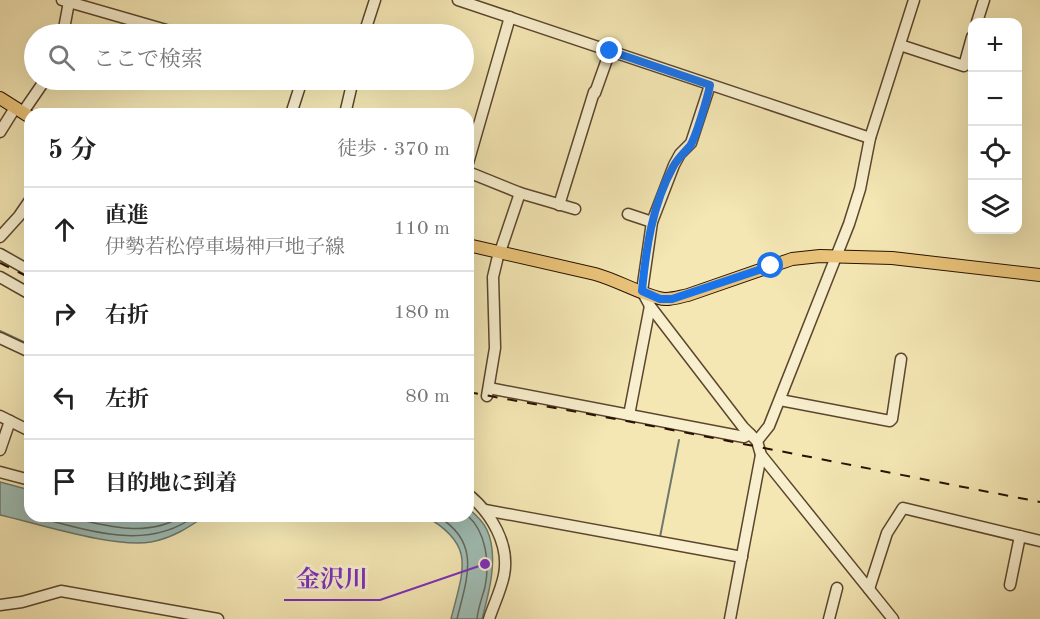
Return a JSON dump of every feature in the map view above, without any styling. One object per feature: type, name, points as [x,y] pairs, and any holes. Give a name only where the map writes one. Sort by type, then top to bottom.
[{"type":"main road","points":[[0,98],[23,112]]},
{"type":"main road","points":[[474,246],[595,274],[660,299],[672,299],[806,256],[892,258],[1040,275]]},
{"type":"street","points":[[367,24],[375,0]]},
{"type":"street","points":[[458,0],[870,138]]},
{"type":"street","points":[[520,193],[493,277],[495,348],[488,392],[754,437],[769,426],[837,255],[860,189],[870,138],[914,0]]},
{"type":"street","points":[[978,18],[984,0]]},
{"type":"street","points":[[64,24],[66,1],[145,24]]},
{"type":"street","points":[[474,142],[510,17]]},
{"type":"street","points":[[900,45],[964,66],[968,52]]},
{"type":"street","points":[[559,205],[610,51]]},
{"type":"street","points":[[710,85],[691,143],[680,154],[674,165],[652,222],[642,291],[650,306],[715,392],[754,437],[761,455],[893,619]]},
{"type":"street","points":[[26,108],[38,90]]},
{"type":"street","points":[[293,108],[299,90]]},
{"type":"street","points":[[346,108],[351,90]]},
{"type":"street","points":[[0,132],[23,112]]},
{"type":"street","points":[[474,174],[520,193],[575,209]]},
{"type":"street","points":[[0,237],[24,209]]},
{"type":"street","points":[[628,214],[652,222]]},
{"type":"street","points":[[0,254],[24,268]]},
{"type":"street","points":[[0,277],[24,291]]},
{"type":"street","points":[[629,415],[650,306]]},
{"type":"street","points":[[0,338],[24,349]]},
{"type":"street","points":[[780,400],[890,421],[901,359]]},
{"type":"street","points":[[0,450],[5,418],[24,428]]},
{"type":"street","points":[[730,619],[761,455]]},
{"type":"street","points":[[0,472],[24,478]]},
{"type":"street","points":[[474,500],[485,510],[504,548],[504,573],[489,619]]},
{"type":"street","points":[[869,589],[887,533],[903,508],[1040,541]]},
{"type":"street","points":[[485,510],[742,557]]},
{"type":"street","points":[[1010,585],[1020,536]]},
{"type":"street","points":[[829,619],[837,588]]},
{"type":"street","points":[[0,605],[22,602],[62,591],[218,619]]},
{"type":"water","points":[[0,482],[24,488],[24,521],[0,515]]},
{"type":"water","points":[[474,514],[487,530],[491,540],[493,563],[482,619],[451,619],[462,573],[462,560],[453,537],[434,522],[474,522]]},
{"type":"water","points":[[28,522],[196,522],[166,538],[135,543],[117,542]]},
{"type":"waterway","points":[[0,331],[24,342]]},
{"type":"waterway","points":[[660,537],[679,440]]},
{"type":"railway","points":[[0,263],[24,275]]},
{"type":"railway","points":[[474,393],[1040,502]]},
{"type":"place","name":"金沢川","points":[[485,564]]},
{"type":"route","points":[[610,51],[710,85],[709,94],[691,143],[680,154],[674,165],[652,222],[642,291],[660,299],[672,299],[771,266]]}]
